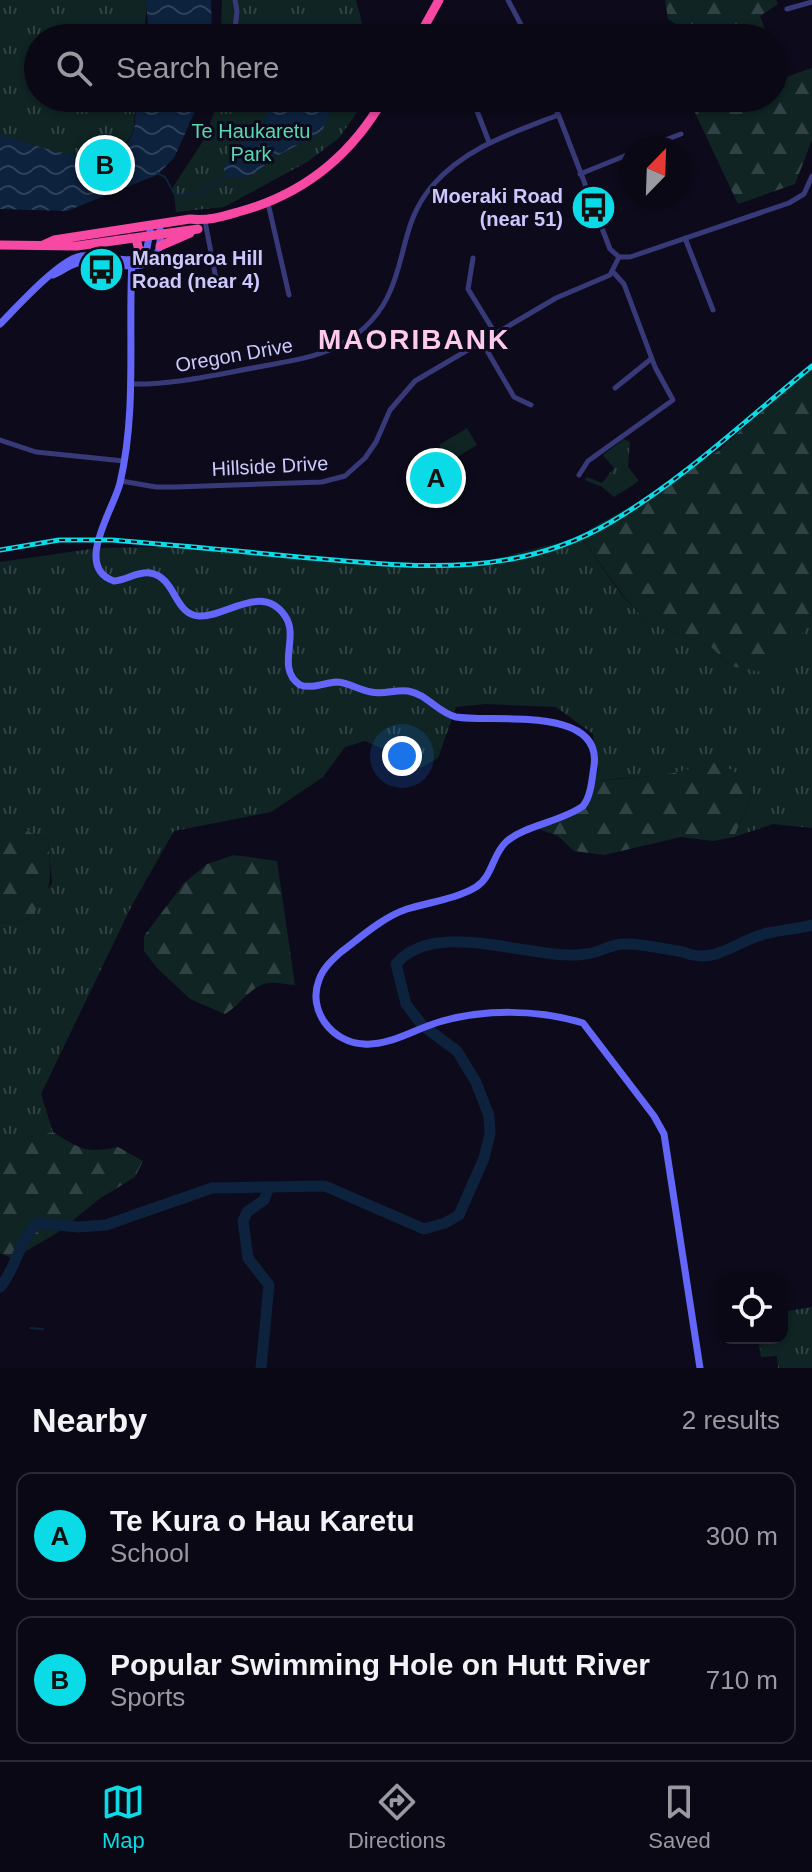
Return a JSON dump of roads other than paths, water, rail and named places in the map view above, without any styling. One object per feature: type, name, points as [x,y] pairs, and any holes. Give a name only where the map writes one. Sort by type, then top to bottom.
[{"type":"highway","points":[[426,24],[439,0]]},
{"type":"highway","points":[[160,246],[202,225],[268,203],[303,186],[335,161],[356,139],[374,112]]},
{"type":"highway","points":[[0,245],[67,247],[136,239],[190,219],[202,225]]},
{"type":"highway","points":[[43,245],[54,240],[155,230]]},
{"type":"highway","points":[[133,262],[139,250],[136,239]]},
{"type":"street","points":[[235,0],[236,24]]},
{"type":"street","points":[[508,0],[521,24]]},
{"type":"street","points":[[787,9],[812,2]]},
{"type":"street","points":[[477,112],[489,142]]},
{"type":"street","points":[[557,112],[610,249],[619,257],[630,257],[795,200],[804,194],[812,176]]},
{"type":"street","name":"Oregon Drive","points":[[130,384],[168,383],[313,356],[352,338],[376,314],[392,288],[415,208],[434,184],[454,165],[489,142],[558,115]]},
{"type":"street","points":[[676,136],[681,134]]},
{"type":"street","points":[[580,174],[620,158]]},
{"type":"street","points":[[268,203],[289,295]]},
{"type":"street","points":[[202,225],[216,279]]},
{"type":"street","points":[[133,262],[144,254],[155,230]]},
{"type":"street","points":[[0,324],[62,264],[78,256],[133,262],[150,260],[160,246],[155,230]]},
{"type":"street","points":[[685,238],[713,310]]},
{"type":"street","points":[[579,475],[588,461],[673,400],[651,358],[624,284],[613,272],[619,257]]},
{"type":"street","points":[[473,258],[468,289],[495,333]]},
{"type":"street","points":[[133,262],[129,439],[121,481],[97,548],[97,566],[107,578],[118,581],[147,572],[160,576],[172,588],[184,609],[195,616],[246,603],[263,603],[277,608],[289,622],[288,663],[291,676],[305,687],[335,682],[370,692],[406,691],[416,693],[452,716],[560,725],[578,730],[591,743],[595,763],[588,799],[583,806],[514,837],[501,848],[480,884],[389,917],[337,956],[322,973],[316,990],[318,1010],[325,1023],[339,1037],[369,1044],[437,1023],[501,1012],[583,1023],[654,1116],[664,1134],[700,1368]]},
{"type":"street","name":"Hillside Drive","points":[[121,481],[176,487],[339,479],[370,453],[390,410],[409,386],[556,298],[606,278],[613,272]]},
{"type":"street","points":[[482,342],[514,397],[531,405]]},
{"type":"street","points":[[615,388],[651,358]]},
{"type":"street","points":[[0,440],[36,452],[125,461]]},
{"type":"water","points":[[146,0],[211,0],[212,24],[148,24]]},
{"type":"water","points":[[135,112],[195,112],[174,158],[157,175],[67,211],[0,209],[0,135],[71,154],[107,155],[122,148],[132,135]]},
{"type":"water","points":[[269,112],[330,112],[322,132],[273,158],[256,173],[227,178],[223,168],[242,142],[260,127]]},
{"type":"waterway","points":[[157,173],[165,177],[175,195],[201,194],[219,180],[227,178]]},
{"type":"waterway","points":[[0,1287],[26,1238],[38,1223],[78,1227],[106,1225],[212,1188],[325,1186],[424,1229],[459,1215],[484,1158],[490,1134],[489,1116],[476,1082],[457,1051],[422,1025],[406,1004],[396,964],[413,950],[435,943],[460,942],[564,955],[591,953],[630,944],[706,956],[757,936],[812,925]]},
{"type":"waterway","points":[[261,1368],[269,1285],[248,1258],[243,1221],[247,1212],[264,1200],[269,1187]]},
{"type":"waterway","points":[[30,1328],[43,1329]]},
{"type":"railway","points":[[0,550],[59,540],[112,540],[420,565],[459,565],[536,554],[574,541],[638,505],[690,468],[812,366]]},
{"type":"place","name":"Popular Swimming Hole on Hutt River","points":[[105,165]]},
{"type":"place","name":"Moeraki Road (near 51)","points":[[594,207]]},
{"type":"place","name":"Mangaroa Hill Road (near 4)","points":[[101,270]]},
{"type":"place","name":"Te Kura o Hau Karetu","points":[[436,478]]},
{"type":"district","name":"MAORIBANK","points":[[414,339]]},
{"type":"park label","name":"Te Haukaretu Park","points":[[251,142]]}]
